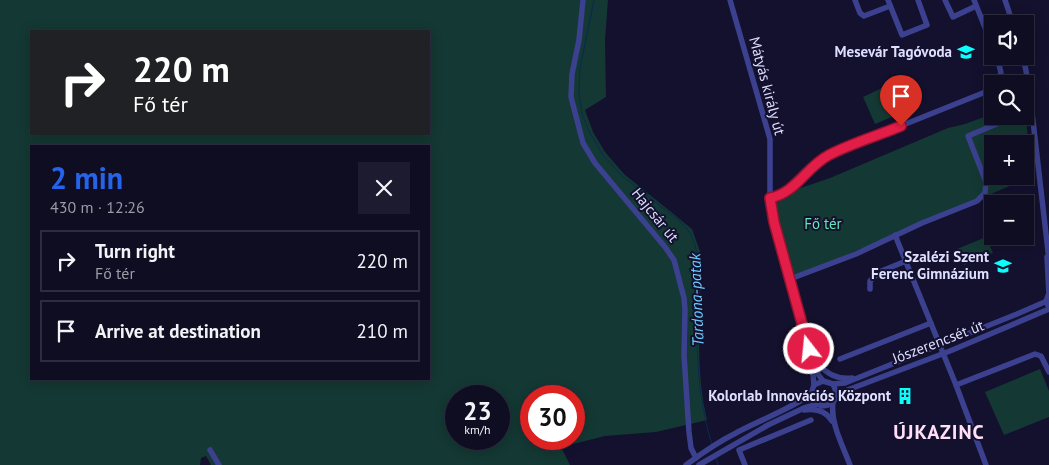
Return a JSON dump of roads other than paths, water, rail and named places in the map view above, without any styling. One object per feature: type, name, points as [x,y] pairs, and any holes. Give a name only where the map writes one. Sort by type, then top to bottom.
[{"type":"street","name":"Hajcsár út","points":[[583,0],[572,74],[571,97],[574,115],[585,147],[595,163],[666,247],[674,260],[682,288],[685,310],[684,355],[689,432],[691,448],[696,458]]},
{"type":"street","name":"Mátyás király út","points":[[730,0],[770,139],[770,198],[774,222],[809,349],[818,374],[823,381]]},
{"type":"street","points":[[855,0],[860,13],[864,16],[889,3],[902,36],[927,25],[918,0]]},
{"type":"street","points":[[945,0],[952,17],[975,3],[984,25]]},
{"type":"street","points":[[1007,1],[1011,15]]},
{"type":"street","points":[[770,198],[787,192],[809,170],[828,156],[984,91]]},
{"type":"street","points":[[790,279],[856,254],[981,198],[987,187],[986,182],[968,136],[994,125]]},
{"type":"street","points":[[1034,125],[1047,234],[1049,301]]},
{"type":"street","points":[[895,235],[944,354],[986,465]]},
{"type":"street","points":[[1047,248],[1049,260]]},
{"type":"street","points":[[870,289],[870,280],[879,272],[906,261]]},
{"type":"street","name":"Jószerencsét út","points":[[834,400],[845,391],[944,354],[1030,318],[1049,301]]},
{"type":"street","name":"Jószerencsét út","points":[[833,384],[839,385],[1049,301]]},
{"type":"street","points":[[1030,318],[1043,315],[1049,316]]},
{"type":"street","name":"Jószerencsét út","points":[[840,360],[931,323]]},
{"type":"street","points":[[686,465],[705,451],[764,418],[806,399],[814,385],[809,349]]},
{"type":"street","points":[[956,385],[1035,354],[1041,356],[1049,372]]},
{"type":"street","points":[[813,361],[827,373],[838,378],[861,376]]},
{"type":"street","points":[[814,385],[823,381],[833,384],[836,391],[833,415],[836,428]]},
{"type":"street","points":[[811,393],[813,399],[831,418],[850,465]]},
{"type":"street","points":[[699,465],[768,425],[804,408],[828,405],[834,400]]},
{"type":"street","points":[[790,415],[803,410],[814,409],[831,418]]},
{"type":"street","points":[[745,465],[739,450],[811,420]]},
{"type":"street","points":[[210,450],[219,465]]},
{"type":"waterway","name":"Tardona-patak","points":[[594,0],[580,68],[579,94],[582,114],[590,133],[603,155],[621,175],[681,222],[693,240],[697,254],[697,350],[701,397],[712,445]]},
{"type":"waterway","name":"Tardona-patak","points":[[716,458],[718,465]]},
{"type":"place","name":"Mesevár Tagóvoda","points":[[966,52]]},
{"type":"place","name":"Szalézi Szent Ferenc Gimnázium","points":[[1003,266]]},
{"type":"place","name":"Kolorlab Innovációs Központ","points":[[905,396]]},
{"type":"district","name":"ÚJKAZINC","points":[[939,432]]},
{"type":"park label","name":"Fő tér","points":[[823,224]]}]
